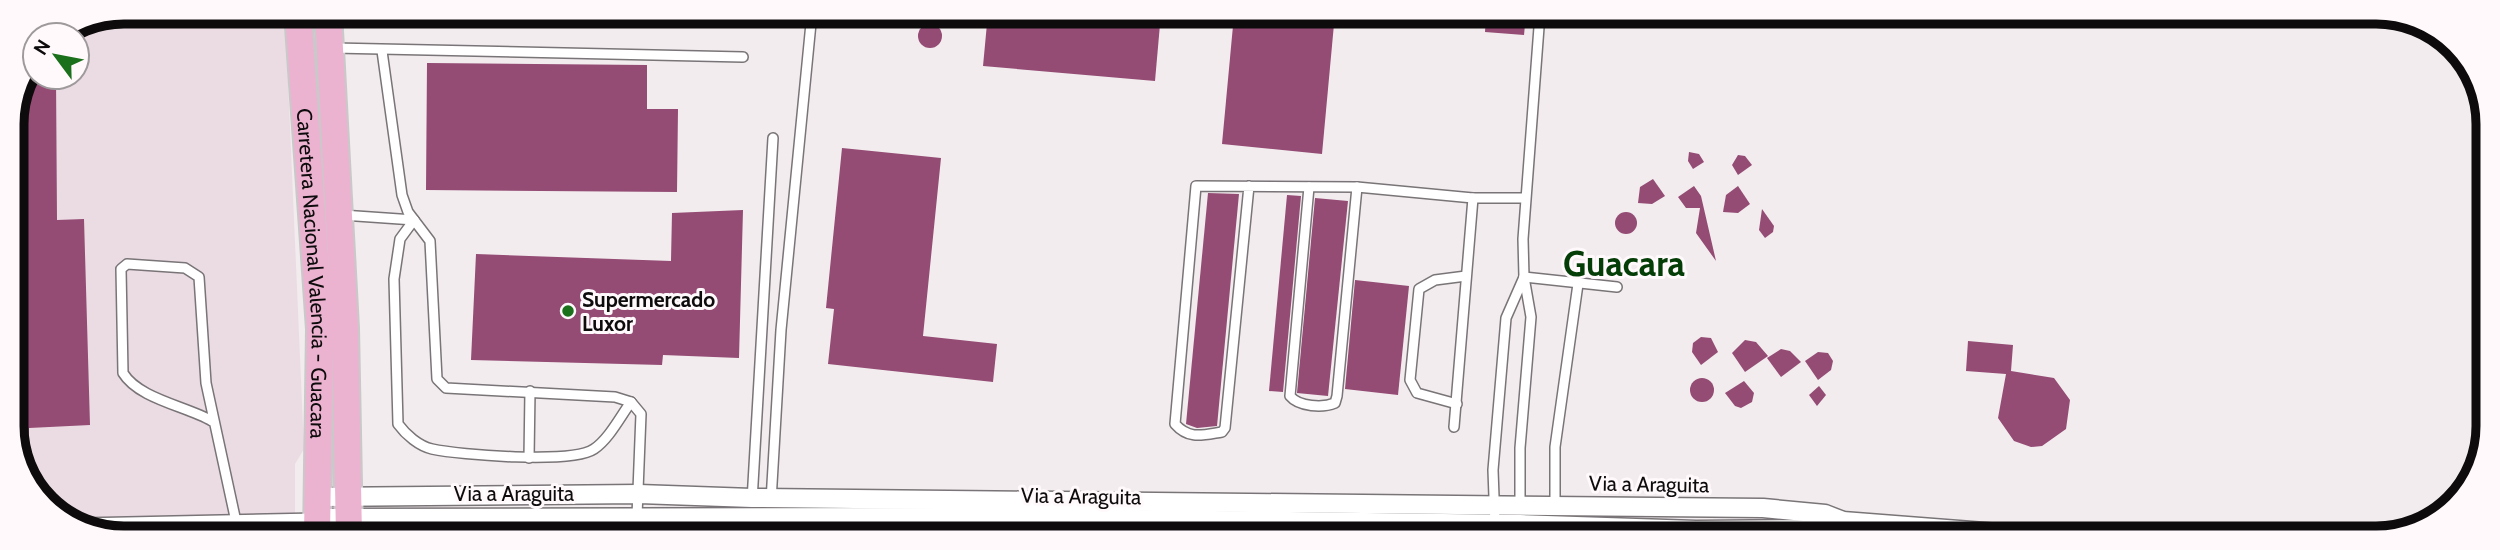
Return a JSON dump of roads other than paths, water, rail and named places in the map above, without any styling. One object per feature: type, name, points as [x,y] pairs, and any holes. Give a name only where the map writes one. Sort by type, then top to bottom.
[{"type":"main road","name":"Carretera Nacional Valencia - Guacara","points":[[299,25],[320,329],[318,517]]},
{"type":"main road","name":"Carretera Nacional Valencia - Guacara","points":[[328,25],[340,215],[350,517]]},
{"type":"street","name":"Via a Araguita","points":[[350,517],[639,494],[752,498],[772,496],[1494,505],[1519,522]]},
{"type":"street","name":"Via a Araguita","points":[[1519,522],[1554,506],[1763,508],[1825,514],[1843,521],[1894,525]]},
{"type":"street","name":"Via a Araguita","points":[[318,517],[970,517],[1164,526]]},
{"type":"street","name":"Via a Araguita","points":[[1834,525],[1843,521]]},
{"type":"street","name":"Via a Araguita","points":[[1423,525],[1519,522],[1566,525]]},
{"type":"lane","points":[[770,517],[781,330],[811,25]]},
{"type":"lane","points":[[1519,522],[1520,448],[1531,317],[1524,277],[1525,198],[1539,25]]},
{"type":"lane","points":[[329,48],[743,57]]},
{"type":"lane","points":[[382,51],[402,195],[414,220],[430,241],[437,379],[446,388],[615,397],[631,402],[640,414],[637,516]]},
{"type":"lane","points":[[750,517],[773,138]]},
{"type":"lane","points":[[1249,186],[1225,428],[1222,432],[1198,436],[1184,433],[1175,424],[1196,186],[1249,186],[1357,187],[1474,198],[1525,198]]},
{"type":"lane","points":[[1309,187],[1290,396],[1304,404],[1330,405],[1335,403],[1337,396],[1357,187]]},
{"type":"lane","points":[[1454,427],[1474,198]]},
{"type":"lane","points":[[340,215],[414,220]]},
{"type":"lane","points":[[414,220],[400,239],[394,279],[398,424],[407,435],[430,449],[529,458],[581,454],[593,450],[631,402]]},
{"type":"lane","points":[[212,421],[128,382],[123,373],[121,269],[127,264],[185,268],[200,277],[206,383],[212,421],[235,517]]},
{"type":"lane","points":[[1457,404],[1417,393],[1410,380],[1419,289],[1435,280],[1466,276]]},
{"type":"lane","points":[[1524,277],[1617,287]]},
{"type":"lane","points":[[1495,524],[1493,470],[1506,318],[1524,277]]},
{"type":"lane","points":[[1556,525],[1555,447],[1578,284]]},
{"type":"lane","points":[[529,458],[530,391]]},
{"type":"lane","points":[[970,526],[973,498]]},
{"type":"lane","points":[[1243,502],[1243,526]]},
{"type":"lane","points":[[99,522],[318,517]]},
{"type":"place","name":"Supermercado Luxor","points":[[568,311]]},
{"type":"district","name":"Guacara","points":[[1624,263]]}]
